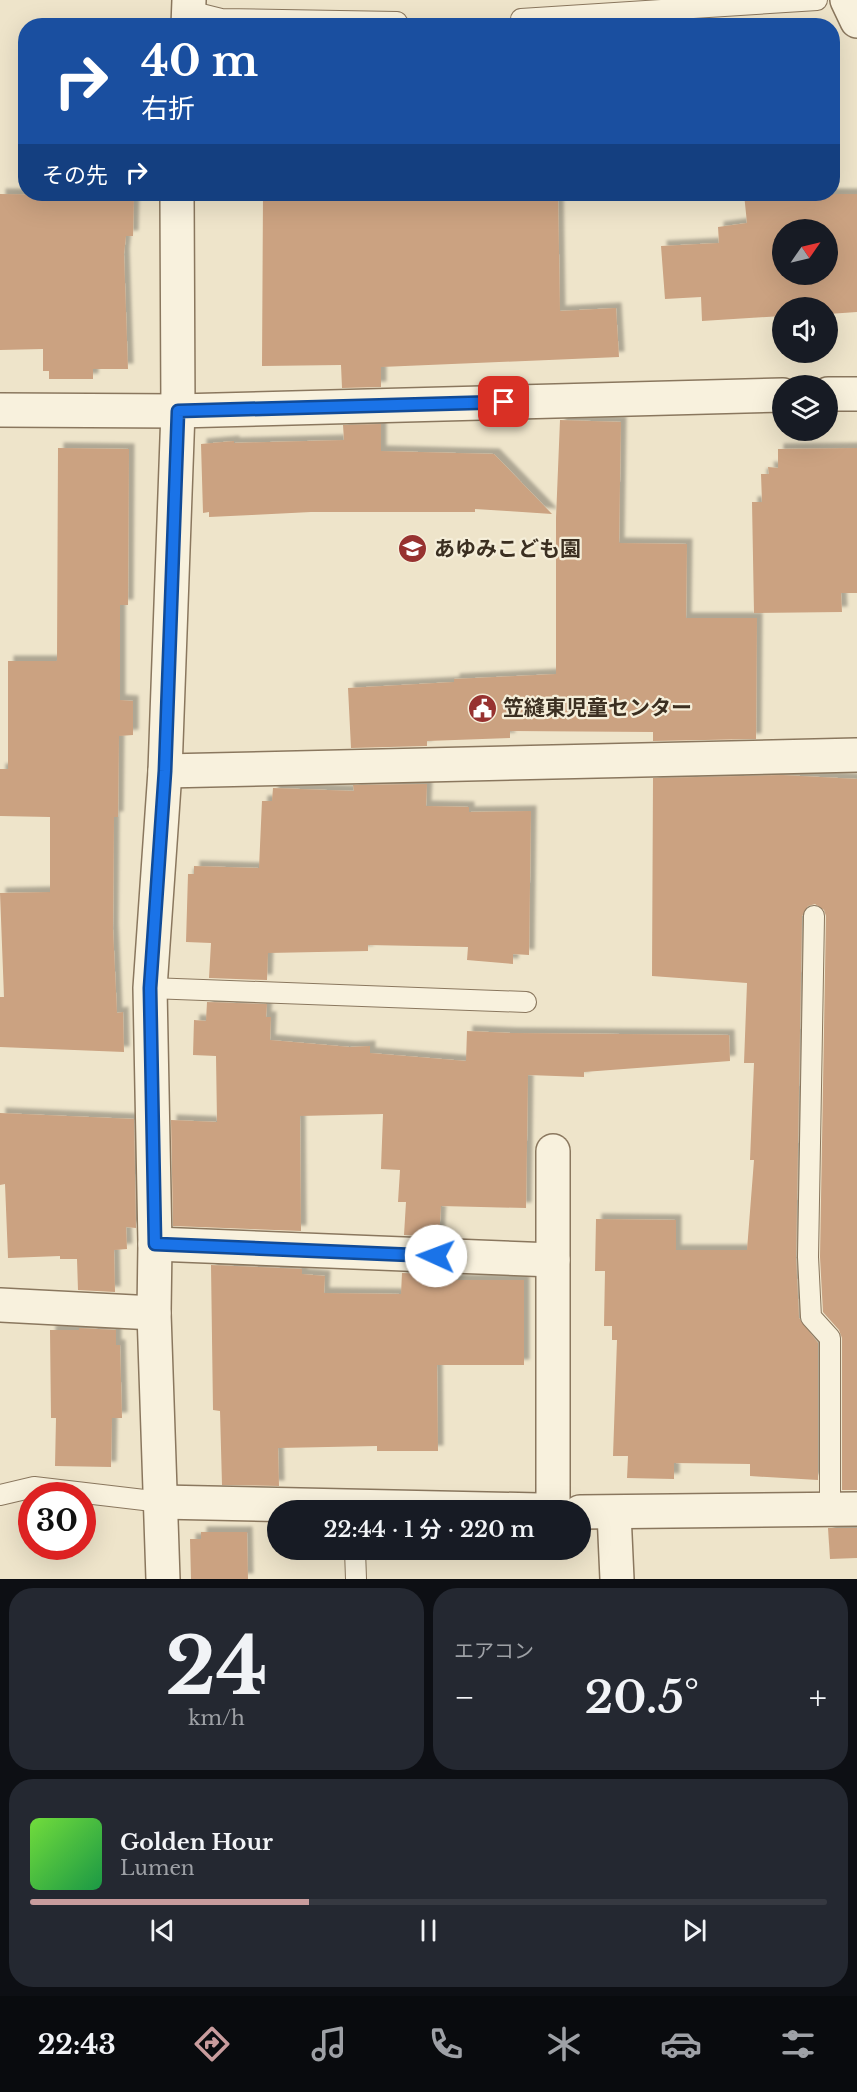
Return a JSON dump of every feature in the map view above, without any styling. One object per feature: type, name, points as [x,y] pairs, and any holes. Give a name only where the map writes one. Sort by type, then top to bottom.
[{"type":"street","points":[[847,0],[857,21]]},
{"type":"street","points":[[163,1579],[154,1313],[155,1244],[150,988],[165,771],[178,411],[177,201]]},
{"type":"street","points":[[838,394],[857,394]]},
{"type":"street","points":[[0,410],[178,411],[772,395]]},
{"type":"street","points":[[165,771],[857,755]]},
{"type":"street","points":[[553,1151],[554,1500]]},
{"type":"street","points":[[155,1244],[553,1260]]},
{"type":"street","points":[[0,1305],[154,1313]]},
{"type":"street","points":[[161,1502],[267,1506]]},
{"type":"street","points":[[591,1512],[844,1510]]},
{"type":"street","points":[[615,1513],[617,1579]]},
{"type":"lane","points":[[537,18],[817,0]]},
{"type":"lane","points":[[189,12],[216,18]]},
{"type":"lane","points":[[814,915],[808,1257],[811,1317],[830,1338],[844,1510]]},
{"type":"lane","points":[[150,988],[526,1002]]},
{"type":"lane","points":[[0,1495],[34,1488],[161,1502]]},
{"type":"lane","points":[[355,1560],[356,1579]]},
{"type":"building","points":[[0,194],[18,194],[18,201],[134,201],[133,236],[126,236],[124,254],[128,369],[93,369],[93,379],[49,379],[49,371],[43,371],[43,349],[0,350]]},
{"type":"building","points":[[840,194],[857,194],[857,312],[838,313],[838,297],[772,297],[772,317],[702,321],[701,297],[665,299],[661,246],[719,243],[718,227],[747,223],[745,201],[840,201]]},
{"type":"building","points":[[263,201],[558,201],[560,311],[616,308],[619,357],[381,367],[381,387],[342,388],[341,365],[262,366]]},
{"type":"building","points":[[560,420],[621,422],[619,543],[687,544],[686,618],[757,618],[756,739],[653,741],[653,732],[510,731],[510,738],[427,741],[427,746],[351,748],[348,688],[454,682],[454,679],[556,674],[556,518]]},
{"type":"building","points":[[381,424],[381,451],[494,454],[552,514],[475,509],[475,512],[311,512],[209,517],[209,512],[203,513],[201,444],[234,441],[234,443],[344,440],[343,425]]},
{"type":"building","points":[[58,448],[129,449],[128,605],[120,605],[120,700],[133,701],[133,735],[119,736],[118,817],[114,817],[113,929],[117,1013],[123,1012],[124,1052],[0,1047],[0,997],[4,997],[0,893],[50,892],[50,817],[0,816],[0,769],[8,769],[8,661],[57,661]]},
{"type":"building","points":[[857,448],[857,593],[841,593],[842,612],[754,613],[752,502],[762,502],[761,474],[769,474],[768,467],[778,468],[778,449]]},
{"type":"building","points":[[782,775],[857,779],[857,1490],[842,1490],[842,1338],[839,1330],[823,1312],[820,1257],[826,916],[824,910],[815,904],[808,906],[802,916],[796,1258],[799,1318],[818,1343],[818,1480],[750,1476],[750,1464],[674,1463],[674,1479],[627,1478],[628,1456],[613,1456],[617,1340],[612,1340],[612,1326],[604,1326],[605,1271],[595,1271],[596,1219],[676,1220],[676,1250],[747,1250],[754,1160],[750,1160],[754,1063],[744,1063],[747,983],[652,976],[653,778]]},
{"type":"building","points":[[427,784],[426,806],[469,807],[469,812],[531,811],[529,955],[513,954],[513,964],[467,960],[468,947],[368,945],[368,951],[268,953],[267,980],[209,978],[211,943],[186,942],[188,874],[194,874],[194,866],[259,868],[262,801],[272,801],[273,788],[354,791],[353,785]]},
{"type":"building","points":[[207,1002],[267,1004],[266,1017],[271,1017],[270,1040],[350,1047],[370,1046],[370,1053],[466,1061],[467,1031],[729,1035],[730,1061],[584,1072],[584,1077],[528,1075],[526,1208],[441,1206],[439,1237],[404,1235],[406,1202],[398,1202],[400,1170],[381,1169],[383,1114],[300,1116],[301,1231],[173,1226],[171,1120],[217,1122],[216,1056],[193,1055],[194,1020],[206,1021]]},
{"type":"building","points":[[0,1113],[134,1119],[136,1228],[126,1227],[127,1249],[114,1250],[115,1292],[78,1290],[77,1259],[60,1259],[60,1256],[8,1258],[5,1184],[0,1185]]},
{"type":"building","points":[[211,1265],[302,1269],[302,1274],[325,1276],[324,1293],[401,1294],[402,1273],[437,1274],[437,1280],[524,1280],[524,1365],[437,1365],[438,1451],[377,1451],[377,1446],[278,1448],[279,1486],[222,1485],[220,1411],[213,1410]]},
{"type":"building","points":[[79,1328],[116,1330],[116,1345],[120,1345],[122,1418],[112,1418],[111,1467],[55,1466],[56,1418],[51,1418],[50,1330],[79,1330]]},
{"type":"building","points":[[828,1528],[857,1528],[857,1558],[830,1559]]},
{"type":"building","points":[[201,1532],[247,1532],[248,1579],[191,1579],[190,1539],[201,1539]]},
{"type":"place","name":"あゆみこども園","points":[[413,549]]},
{"type":"place","name":"笠縫東児童センター","points":[[482,708]]},
{"type":"route","points":[[436,1256],[155,1244],[150,988],[157,855],[165,771],[178,411],[504,402]]}]
